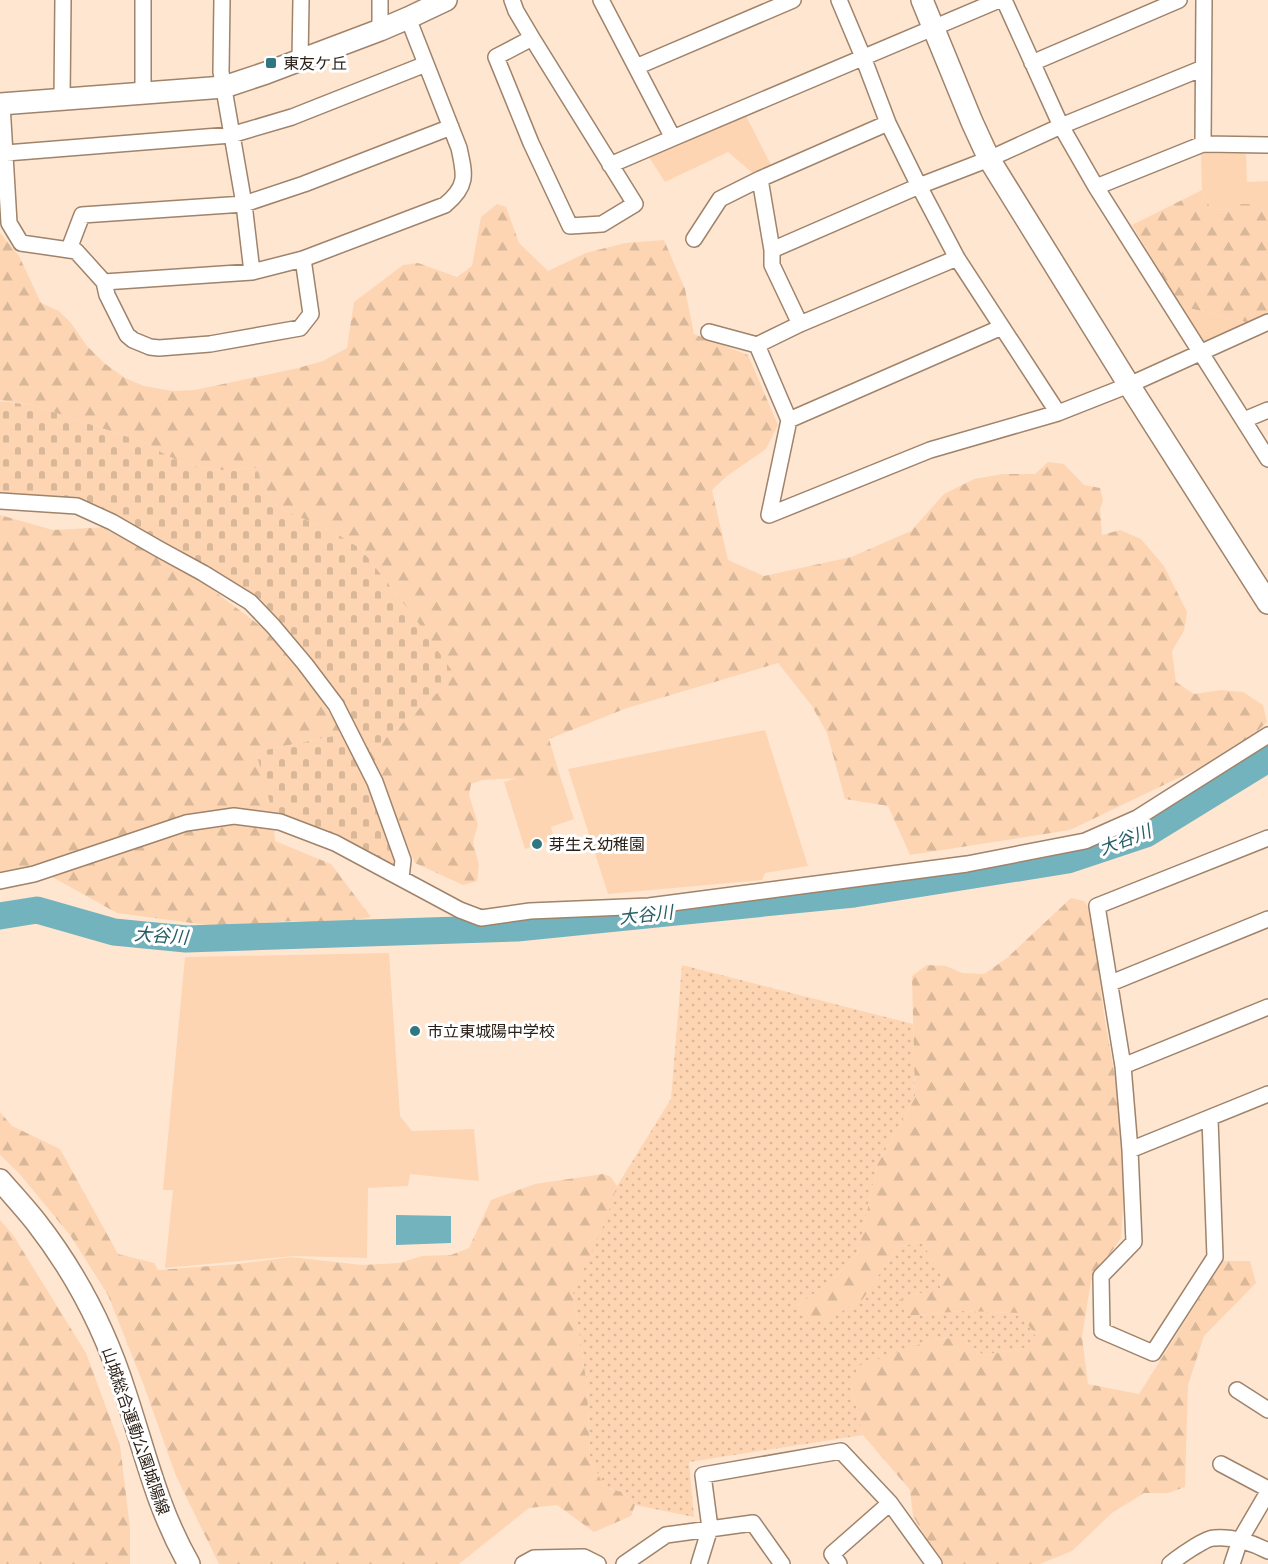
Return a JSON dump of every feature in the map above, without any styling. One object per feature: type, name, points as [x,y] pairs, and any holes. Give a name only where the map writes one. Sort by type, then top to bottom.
[{"type":"street","points":[[62,99],[63,0]]},
{"type":"street","points":[[143,0],[143,94]]},
{"type":"street","points":[[222,0],[221,72],[244,204],[252,272]]},
{"type":"street","points":[[300,60],[301,0]]},
{"type":"street","points":[[380,0],[380,30]]},
{"type":"street","points":[[303,259],[311,314],[300,328],[210,344],[159,348],[133,340],[123,328],[107,295],[104,282],[76,251],[21,243],[9,224],[1,104],[224,87],[380,30],[446,0]]},
{"type":"street","points":[[512,0],[532,38],[635,204],[602,224],[570,226],[531,143],[496,57],[532,38]]},
{"type":"street","points":[[601,0],[673,138]]},
{"type":"street","points":[[636,66],[794,0]]},
{"type":"street","points":[[839,0],[888,123],[957,258],[1058,413]]},
{"type":"street","points":[[922,0],[989,159],[1268,603]]},
{"type":"street","points":[[610,165],[999,0]]},
{"type":"street","points":[[1004,0],[1061,126],[1096,187],[1268,459]]},
{"type":"street","points":[[1032,63],[1179,0]]},
{"type":"street","points":[[1203,144],[1204,0]]},
{"type":"street","points":[[104,282],[252,272],[303,259],[445,205],[455,197],[462,186],[463,166],[459,148],[408,18]]},
{"type":"street","points":[[6,153],[231,135],[292,117],[426,64]]},
{"type":"street","points":[[772,250],[919,186],[989,159],[1061,126],[1203,68]]},
{"type":"street","points":[[694,239],[720,199],[888,123]]},
{"type":"street","points":[[69,249],[82,215],[244,204],[304,184],[451,127]]},
{"type":"street","points":[[1096,187],[1203,144],[1268,144]]},
{"type":"street","points":[[760,179],[772,250],[772,265],[800,324]]},
{"type":"street","points":[[709,332],[757,345],[800,324],[957,258]]},
{"type":"street","points":[[757,345],[789,420],[769,515],[930,450],[1058,413],[1129,385],[1268,322]]},
{"type":"street","points":[[789,420],[1002,327]]},
{"type":"street","points":[[1244,420],[1268,410]]},
{"type":"street","points":[[0,501],[77,506],[112,522],[203,573],[249,602],[279,633],[336,705],[375,783],[403,860],[401,878]]},
{"type":"street","points":[[0,881],[34,874],[186,824],[234,816],[280,822],[334,843],[460,910],[481,918],[530,911],[649,906],[968,864],[1084,841],[1137,818],[1268,735]]},
{"type":"street","points":[[1210,1119],[1215,1257],[1153,1353],[1102,1331],[1101,1276],[1134,1242],[1123,1066],[1098,906],[1268,838]]},
{"type":"street","points":[[1111,983],[1268,919]]},
{"type":"street","points":[[1123,1066],[1268,1007]]},
{"type":"street","points":[[1130,1150],[1268,1094]]},
{"type":"street","name":"山城総合運動公園城陽線","points":[[0,1180],[36,1222],[67,1267],[89,1307],[125,1392],[163,1512],[189,1564]]},
{"type":"street","points":[[1237,1390],[1268,1410]]},
{"type":"street","points":[[699,1564],[710,1528],[703,1475],[841,1451],[890,1503],[934,1564]]},
{"type":"street","points":[[1221,1464],[1268,1490],[1240,1540],[1232,1564]]},
{"type":"street","points":[[839,1564],[832,1554],[890,1503]]},
{"type":"street","points":[[624,1564],[666,1535],[753,1523],[782,1564]]},
{"type":"street","points":[[1170,1564],[1212,1538],[1240,1540],[1268,1551]]},
{"type":"street","points":[[531,1562],[584,1557],[598,1564]]},
{"type":"green space","points":[[745,114],[772,167],[755,175],[728,152],[665,182],[647,154]]},
{"type":"green space","points":[[1201,154],[1246,154],[1247,182],[1268,181],[1268,204],[1241,204],[1225,210],[1211,209],[1202,190]]},
{"type":"green space","points":[[1202,190],[1211,209],[1225,210],[1241,204],[1268,204],[1268,313],[1249,323],[1180,306],[1132,225]]},
{"type":"green space","points":[[497,204],[506,207],[519,243],[548,271],[586,253],[625,243],[664,240],[685,289],[694,334],[748,355],[778,425],[766,449],[727,476],[712,490],[728,560],[764,576],[851,557],[911,531],[944,494],[974,479],[1003,474],[1035,474],[1048,462],[1064,464],[1084,485],[1100,488],[1103,501],[1100,509],[1102,535],[1120,530],[1141,539],[1164,566],[1187,612],[1184,631],[1172,651],[1176,682],[1194,694],[1221,690],[1243,692],[1263,705],[1267,722],[1248,740],[1220,758],[1070,830],[910,855],[888,806],[845,799],[827,733],[812,706],[778,663],[627,708],[549,739],[560,776],[482,780],[471,784],[469,795],[478,824],[473,842],[479,865],[477,881],[463,885],[415,863],[367,754],[445,686],[451,671],[414,617],[361,549],[332,531],[278,508],[266,492],[256,468],[217,470],[196,466],[176,460],[149,444],[32,405],[0,400],[0,233],[19,256],[41,303],[59,311],[104,363],[125,378],[144,386],[172,391],[195,390],[298,368],[323,361],[347,348],[354,302],[403,265],[418,263],[457,277],[472,266],[481,217]]},
{"type":"green space","points":[[1180,306],[1249,323],[1204,343]]},
{"type":"green space","points":[[0,401],[32,405],[149,444],[176,460],[196,466],[217,470],[256,468],[266,492],[278,508],[332,531],[361,549],[414,617],[452,671],[445,686],[367,754],[341,701],[260,600],[203,564],[80,499],[11,493],[0,495]]},
{"type":"green space","points":[[0,515],[53,530],[107,527],[201,581],[263,628],[309,682],[343,734],[256,752],[272,807],[275,841],[331,864],[371,917],[336,924],[294,921],[215,926],[117,913],[45,873],[16,870],[0,874]]},
{"type":"green space","points":[[765,730],[808,866],[765,873],[762,880],[608,894],[568,769]]},
{"type":"green space","points":[[343,734],[373,789],[396,863],[393,866],[352,843],[307,824],[272,816],[256,752]]},
{"type":"green space","points":[[524,776],[560,776],[574,819],[551,827],[554,839],[525,849],[504,782]]},
{"type":"green space","points":[[1071,898],[1084,901],[1092,912],[1104,1015],[1127,1144],[1121,1238],[1091,1281],[1082,1337],[1088,1384],[1139,1394],[1223,1261],[1250,1261],[1256,1283],[1204,1336],[1188,1385],[1185,1487],[1168,1493],[1144,1493],[1112,1513],[1072,1551],[1040,1564],[942,1564],[913,1516],[910,1490],[863,1435],[851,1386],[858,1366],[932,1340],[961,1337],[983,1355],[1025,1348],[1036,1335],[1018,1313],[963,1311],[907,1316],[899,1300],[919,1293],[940,1292],[941,1271],[921,1242],[897,1247],[863,1299],[834,1316],[811,1323],[798,1305],[832,1281],[858,1253],[877,1165],[915,1098],[912,976],[927,965],[946,966],[962,973],[984,974],[1007,958]]},
{"type":"green space","points":[[389,953],[400,1116],[412,1131],[474,1129],[479,1181],[410,1174],[408,1186],[368,1188],[367,1258],[295,1256],[165,1268],[173,1190],[163,1190],[185,957]]},
{"type":"green space","points":[[682,965],[913,1024],[915,1098],[877,1165],[858,1253],[832,1281],[798,1305],[863,1299],[897,1247],[921,1242],[941,1271],[940,1293],[919,1293],[900,1300],[907,1316],[963,1311],[1019,1313],[1036,1336],[1025,1348],[983,1355],[961,1337],[932,1340],[911,1348],[851,1386],[863,1435],[689,1462],[694,1517],[635,1505],[622,1492],[605,1488],[590,1459],[587,1386],[573,1293],[617,1186],[671,1099]]},
{"type":"green space","points":[[0,1112],[12,1126],[60,1149],[118,1254],[154,1263],[158,1270],[238,1264],[291,1257],[362,1265],[400,1263],[422,1256],[451,1255],[469,1248],[491,1200],[535,1184],[603,1174],[611,1177],[617,1186],[606,1220],[573,1293],[587,1386],[590,1459],[605,1488],[622,1492],[635,1505],[631,1516],[594,1532],[557,1505],[529,1508],[459,1564],[219,1564],[176,1476],[108,1295],[70,1235],[18,1172],[0,1155]]},
{"type":"green space","points":[[0,1220],[13,1235],[86,1353],[120,1445],[130,1528],[130,1564],[0,1564]]},
{"type":"water","points":[[396,1215],[451,1216],[451,1243],[396,1245]]},
{"type":"waterway","name":"大谷川","points":[[0,916],[37,910],[114,932],[186,939],[517,928],[854,894],[1068,860],[1146,834],[1268,759]]},
{"type":"place","name":"東友ケ丘","points":[[271,63]]},
{"type":"place","name":"芽生え幼稚園","points":[[537,844]]},
{"type":"place","name":"市立東城陽中学校","points":[[415,1031]]}]
